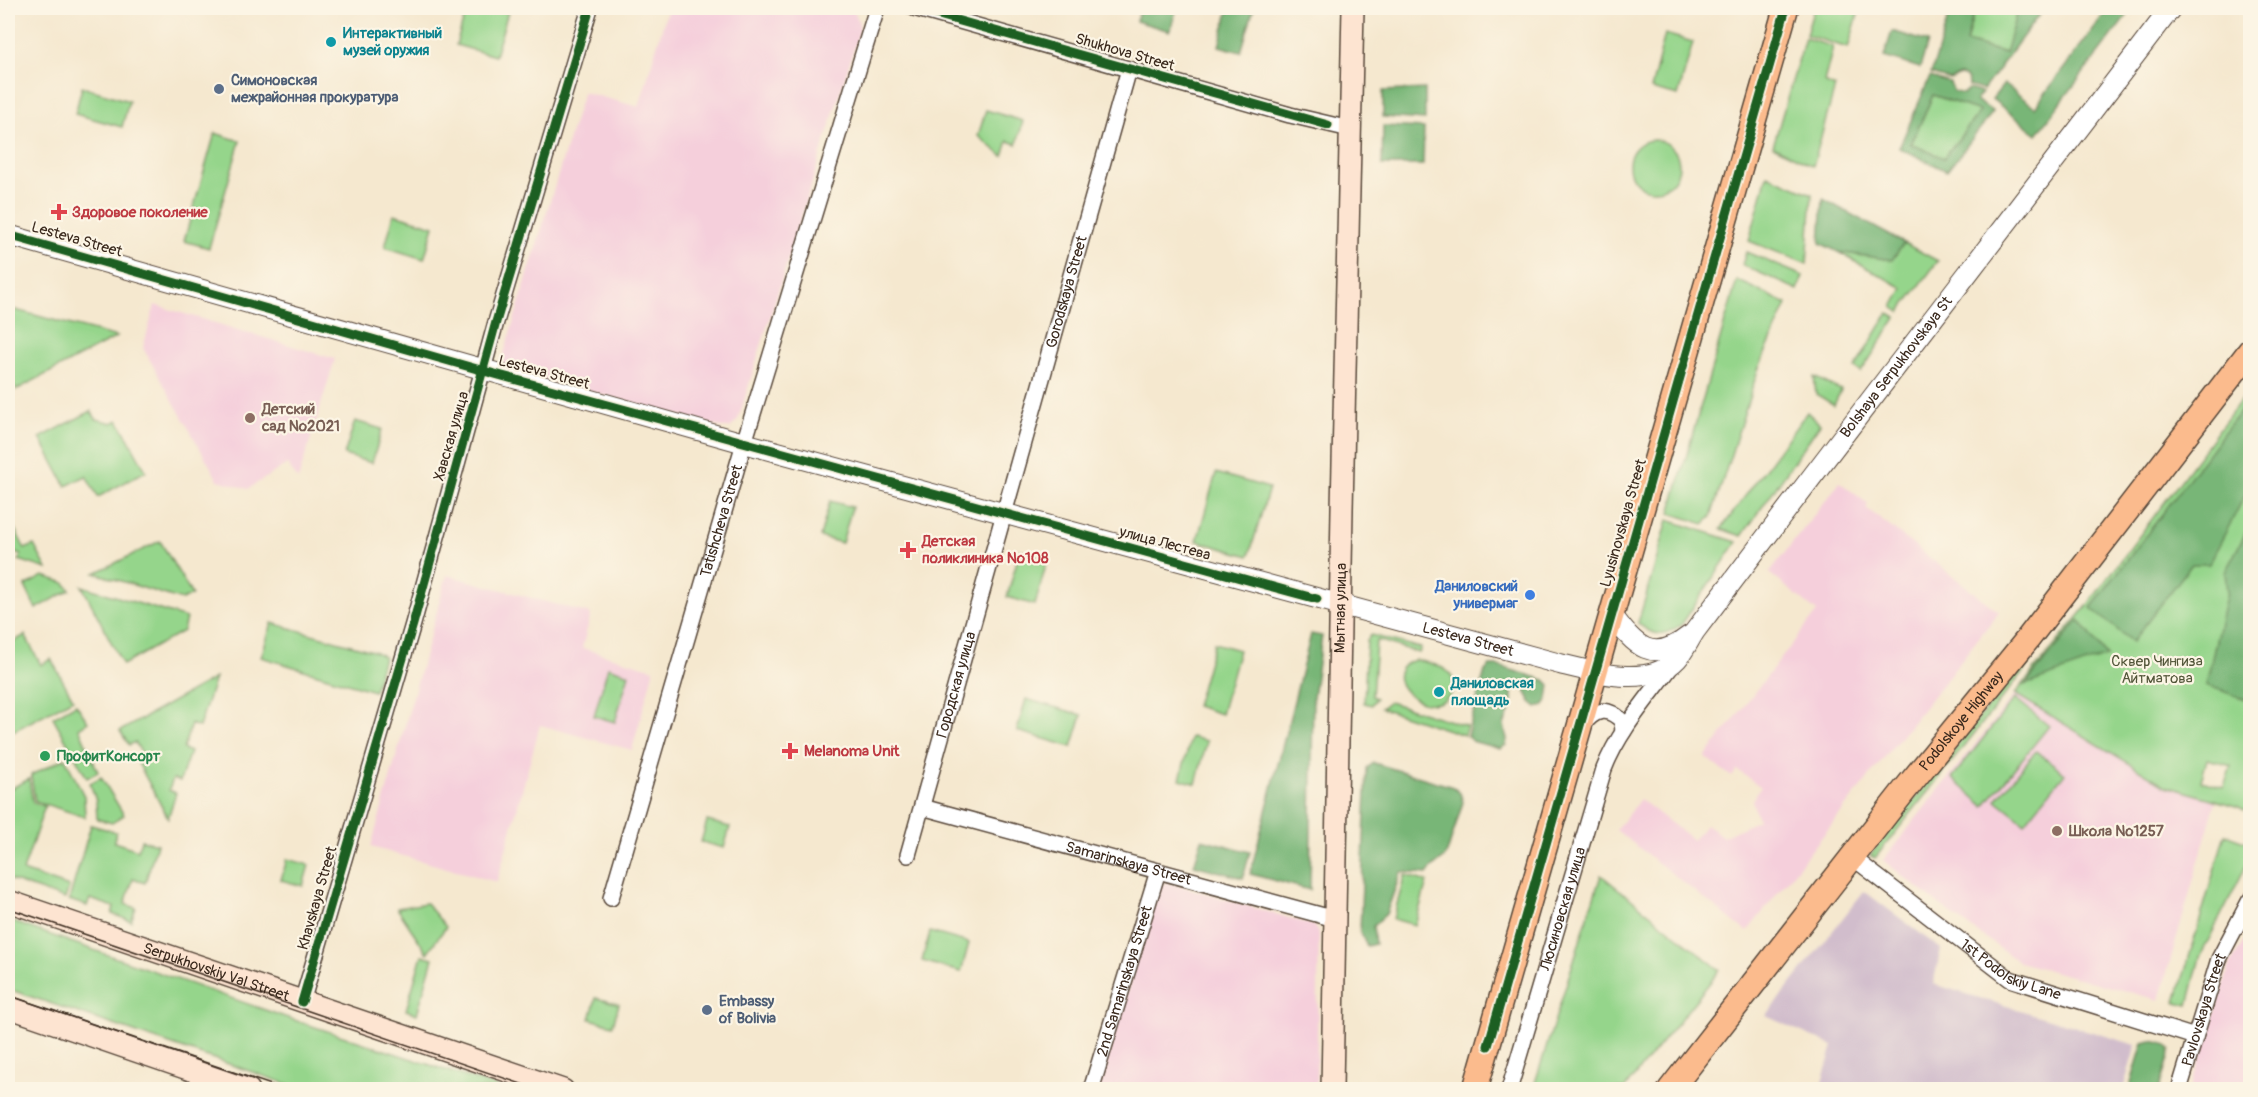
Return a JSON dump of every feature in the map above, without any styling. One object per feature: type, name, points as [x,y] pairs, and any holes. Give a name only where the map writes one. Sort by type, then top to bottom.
[{"type":"main road","name":"Мытная улица","points":[[1332,1089],[1353,8]]},
{"type":"main road","name":"Lyusinovskaya Street","points":[[1475,1089],[1786,8]]},
{"type":"main road","name":"Podolskoye Highway","points":[[1670,1089],[1852,857],[2027,640],[2250,351]]},
{"type":"main road","name":"Serpukhovskiy Val Street","points":[[8,901],[563,1089]]},
{"type":"main road","points":[[8,1007],[249,1089]]},
{"type":"street","points":[[484,371],[590,8]]},
{"type":"street","name":"Tatishcheva Street","points":[[611,898],[744,443],[877,8]]},
{"type":"street","name":"Shukhova Street","points":[[914,8],[1290,115],[1350,129]]},
{"type":"street","name":"Bolshaya Serpukhovskaya St","points":[[1677,659],[1695,631],[1829,452],[1973,269],[2172,8]]},
{"type":"street","name":"Gorodskaya Street","points":[[1004,515],[1129,69]]},
{"type":"street","name":"Lesteva Street","points":[[8,235],[484,371],[1004,515]]},
{"type":"street","name":"Khavskaya Street","points":[[302,1002],[411,631],[484,371]]},
{"type":"street","name":"улица Лестева","points":[[1004,515],[1341,605]]},
{"type":"street","name":"Городская улица","points":[[908,855],[1004,515]]},
{"type":"street","name":"Lesteva Street","points":[[1341,605],[1595,672]]},
{"type":"street","points":[[1612,615],[1630,640],[1643,648],[1658,651],[1671,648],[1695,631]]},
{"type":"street","points":[[1595,672],[1618,676],[1642,675],[1664,668],[1677,659]]},
{"type":"street","name":"Люсиновская улица","points":[[1509,1089],[1610,753],[1677,659]]},
{"type":"street","points":[[1579,730],[1596,712],[1605,711],[1614,713],[1622,721],[1623,732]]},
{"type":"street","name":"Samarinskaya Street","points":[[922,807],[1335,919]]},
{"type":"street","name":"1st Podolskiy Lane","points":[[1852,857],[2010,979],[2195,1037]]},
{"type":"street","name":"2nd Samarinskaya Street","points":[[1091,1089],[1158,872]]},
{"type":"street","name":"Pavlovskaya Street","points":[[2179,1089],[2219,959],[2250,900]]},
{"type":"shaded area","points":[[668,8],[852,8],[860,29],[738,420],[730,428],[500,367],[583,92],[639,107]]},
{"type":"shaded area","name":"Детский сад №2021","points":[[155,305],[335,359],[298,480],[287,464],[248,489],[218,480],[143,348]]},
{"type":"shaded area","points":[[1840,482],[1868,504],[1866,508],[1999,612],[1747,932],[1616,830],[1640,799],[1693,840],[1706,824],[1723,837],[1758,820],[1752,800],[1761,787],[1737,770],[1732,777],[1705,757],[1817,612],[1769,573]]},
{"type":"shaded area","points":[[447,575],[591,614],[582,648],[654,669],[632,750],[540,725],[497,882],[371,847]]},
{"type":"shaded area","name":"Школа №1257","points":[[2015,694],[2166,786],[2216,801],[2159,1000],[2019,962],[1942,907],[1883,860]]},
{"type":"shaded area","points":[[1167,882],[1313,925],[1319,934],[1316,1089],[1097,1090],[1159,886]]},
{"type":"shaded area","points":[[1864,891],[1941,949],[1933,984],[2136,1045],[2123,1089],[1820,1089],[1833,1046],[1766,1016]]},
{"type":"shaded area","points":[[2250,931],[2250,1089],[2190,1089],[2230,965]]},
{"type":"green space","points":[[467,8],[493,8],[508,12],[495,56],[456,45]]},
{"type":"green space","points":[[1140,8],[1177,8],[1170,31],[1136,21]]},
{"type":"green space","points":[[1229,8],[1254,8],[1241,52],[1219,46]]},
{"type":"green space","points":[[1814,8],[1860,8],[1848,48],[1806,35]]},
{"type":"green space","points":[[1951,8],[1975,8],[1966,42],[2005,53],[2018,8],[2044,8],[1983,90],[1969,86],[1967,79],[1963,76],[1959,75],[1951,80],[1931,74]]},
{"type":"green space","points":[[1975,8],[2018,8],[2006,53],[1966,42]]},
{"type":"green space","points":[[2109,8],[2133,8],[2037,134],[1992,99],[2004,84],[2035,107]]},
{"type":"green space","points":[[1892,31],[1928,42],[1920,68],[1884,57]]},
{"type":"green space","points":[[1665,34],[1693,42],[1678,96],[1651,89]]},
{"type":"green space","points":[[1805,38],[1833,47],[1824,82],[1835,87],[1813,166],[1773,146]]},
{"type":"green space","points":[[1930,77],[1950,83],[1953,91],[1963,94],[1969,89],[1982,93],[1976,100],[1993,112],[1947,171],[1899,148]],"holes":[[[1933,95],[1980,111],[1944,158],[1911,144]]]},
{"type":"green space","points":[[82,87],[129,101],[122,127],[75,114]]},
{"type":"green space","points":[[1425,89],[1425,120],[1383,117],[1383,91]]},
{"type":"green space","points":[[1933,95],[1980,111],[1944,159],[1911,145]]},
{"type":"green space","points":[[986,110],[1023,121],[1017,144],[1008,141],[1003,156],[978,136]]},
{"type":"green space","points":[[1383,126],[1424,128],[1423,165],[1382,165]]},
{"type":"green space","points":[[215,133],[240,141],[209,248],[184,241]]},
{"type":"green space","points":[[1654,140],[1672,147],[1679,165],[1672,183],[1654,190],[1636,183],[1629,165],[1636,147]]},
{"type":"green space","points":[[1767,175],[1812,194],[1807,264],[1749,241]]},
{"type":"green space","points":[[1823,199],[1904,243],[1892,260],[1838,252],[1820,243]]},
{"type":"green space","points":[[394,214],[434,226],[424,259],[385,247]]},
{"type":"green space","points":[[1904,243],[1938,261],[1900,312],[1893,307],[1903,288],[1838,252],[1891,260]]},
{"type":"green space","points":[[1746,252],[1803,276],[1798,290],[1742,265]]},
{"type":"green space","points":[[1737,280],[1787,304],[1758,370],[1711,517],[1704,524],[1670,513]]},
{"type":"green space","points":[[8,308],[117,337],[16,390],[8,375]]},
{"type":"green space","points":[[1888,313],[1896,318],[1861,372],[1855,368]]},
{"type":"green space","points":[[1814,377],[1841,390],[1834,405],[1816,394]]},
{"type":"green space","name":"Сквер Чингиза Айтматова","points":[[2250,388],[2250,814],[2239,807],[2166,786],[2015,694],[2084,610]],"holes":[[[2207,759],[2231,766],[2224,787],[2201,781]]]},
{"type":"green space","points":[[2250,398],[2250,486],[2209,564],[2192,564],[2132,642],[2091,608]]},
{"type":"green space","points":[[91,411],[96,419],[112,423],[118,420],[146,471],[98,497],[86,476],[66,486],[40,438]]},
{"type":"green space","points":[[1807,412],[1820,424],[1742,536],[1721,529]]},
{"type":"green space","points":[[355,421],[382,429],[372,463],[344,455]]},
{"type":"green space","points":[[1216,473],[1269,488],[1249,556],[1197,541]]},
{"type":"green space","points":[[830,501],[852,507],[842,543],[820,537]]},
{"type":"green space","points":[[8,516],[25,549],[34,545],[47,569],[19,560],[21,555],[8,551]]},
{"type":"green space","points":[[1668,520],[1737,542],[1682,624],[1660,634],[1649,631],[1638,623]]},
{"type":"green space","points":[[2250,525],[2250,701],[2206,685],[2227,592],[2225,572]]},
{"type":"green space","points":[[160,541],[192,595],[182,600],[95,573]]},
{"type":"green space","points":[[1020,550],[1048,558],[1035,605],[1007,597]]},
{"type":"green space","points":[[43,576],[65,583],[70,590],[36,609],[25,586]]},
{"type":"green space","points":[[82,586],[186,618],[183,631],[123,665]]},
{"type":"green space","points":[[2079,620],[2107,656],[2025,685]]},
{"type":"green space","points":[[272,623],[376,652],[384,657],[374,691],[261,657]]},
{"type":"green space","points":[[1311,634],[1322,636],[1313,697],[1310,890],[1250,874]]},
{"type":"green space","points":[[25,635],[41,665],[51,659],[73,699],[8,734],[8,645]]},
{"type":"green space","points":[[1371,635],[1421,648],[1419,653],[1378,640],[1376,642],[1372,696],[1376,698],[1371,705],[1364,703],[1367,640]]},
{"type":"green space","points":[[1214,643],[1239,650],[1221,714],[1196,706]]},
{"type":"green space","points":[[2027,658],[2032,661],[1875,858],[1870,855]]},
{"type":"green space","points":[[1415,660],[1441,667],[1451,675],[1453,688],[1441,702],[1431,704],[1420,701],[1411,696],[1399,681],[1399,673],[1404,666]]},
{"type":"green space","points":[[1490,666],[1498,666],[1545,680],[1550,685],[1548,699],[1544,705],[1537,707],[1531,702],[1524,689],[1517,687],[1512,691],[1512,705],[1504,725],[1506,745],[1500,749],[1472,741],[1467,736],[1485,671]]},
{"type":"green space","points":[[608,667],[629,674],[615,722],[594,716]]},
{"type":"green space","points":[[215,678],[199,727],[191,724],[183,749],[190,752],[180,781],[173,779],[169,790],[176,793],[168,818],[138,763],[145,759],[135,742],[129,745],[120,731]]},
{"type":"green space","points":[[2015,698],[2049,726],[1984,806],[1952,778]]},
{"type":"green space","points":[[1026,699],[1082,715],[1072,747],[1017,731]]},
{"type":"green space","points":[[1389,702],[1467,726],[1464,735],[1381,708]]},
{"type":"green space","points":[[76,704],[88,722],[79,728],[98,772],[87,778],[53,717]]},
{"type":"green space","points":[[1191,737],[1207,741],[1196,784],[1180,779]]},
{"type":"green space","points":[[2036,751],[2065,773],[2025,823],[1996,800]]},
{"type":"green space","points":[[65,758],[84,796],[85,817],[35,801],[31,775]]},
{"type":"green space","points":[[1374,763],[1453,787],[1460,793],[1463,802],[1446,856],[1427,874],[1401,872],[1386,914],[1373,926],[1375,944],[1367,946],[1360,931],[1367,768]]},
{"type":"green space","points":[[101,777],[124,815],[112,823],[97,819],[96,801],[90,783]]},
{"type":"green space","points":[[29,779],[33,803],[45,806],[23,871],[69,887],[65,899],[8,879],[8,790]]},
{"type":"green space","points":[[707,821],[730,827],[724,848],[701,842]]},
{"type":"green space","points":[[91,825],[116,832],[114,842],[138,850],[141,840],[157,844],[145,883],[133,879],[125,904],[136,908],[131,921],[112,914],[114,907],[90,899],[87,906],[69,900]]},
{"type":"green space","points":[[2225,834],[2250,843],[2250,858],[2200,957],[2188,1005],[2176,1002]]},
{"type":"green space","points":[[1202,839],[1250,852],[1243,878],[1194,865]]},
{"type":"green space","points":[[287,859],[309,865],[303,886],[281,880]]},
{"type":"green space","points":[[1405,875],[1427,882],[1415,925],[1393,919]]},
{"type":"green space","points":[[1601,875],[1720,970],[1624,1089],[1533,1089]]},
{"type":"green space","points":[[426,903],[446,927],[427,953],[397,908]]},
{"type":"green space","points":[[8,920],[288,1018],[503,1089],[302,1089],[8,989]]},
{"type":"green space","points":[[930,932],[969,943],[961,972],[922,961]]},
{"type":"green space","points":[[422,955],[433,958],[417,1014],[406,1010]]},
{"type":"green space","points":[[596,998],[619,1004],[613,1025],[590,1019]]},
{"type":"green space","points":[[2152,1041],[2168,1045],[2171,1049],[2159,1089],[2129,1089],[2143,1043]]},
{"type":"tram line","points":[[8,908],[539,1090]]},
{"type":"tram line","points":[[8,995],[286,1090]]},
{"type":"cycle path","name":"Хавская улица","points":[[302,1002],[413,624],[496,322],[590,8]]},
{"type":"cycle path","points":[[914,8],[1328,125]]},
{"type":"cycle path","points":[[1488,1046],[1786,8]]},
{"type":"cycle path","points":[[8,235],[484,371],[1317,599]]},
{"type":"place","name":"Интерактивный музей оружия","points":[[331,42]]},
{"type":"place","name":"Симоновская межрайонная прокуратура","points":[[219,89]]},
{"type":"place","name":"Здоровое поколение","points":[[59,212]]},
{"type":"place","name":"Детский сад №2021","points":[[250,418]]},
{"type":"place","name":"Детская поликлиника №108","points":[[908,550]]},
{"type":"place","name":"Даниловский универмаг","points":[[1530,595]]},
{"type":"place","name":"Даниловская площадь","points":[[1439,692]]},
{"type":"place","name":"Melanoma Unit","points":[[790,751]]},
{"type":"place","name":"ПрофитКонсорт","points":[[45,756]]},
{"type":"place","name":"Школа №1257","points":[[2057,831]]},
{"type":"place","name":"Embassy of Bolivia","points":[[707,1010]]}]
